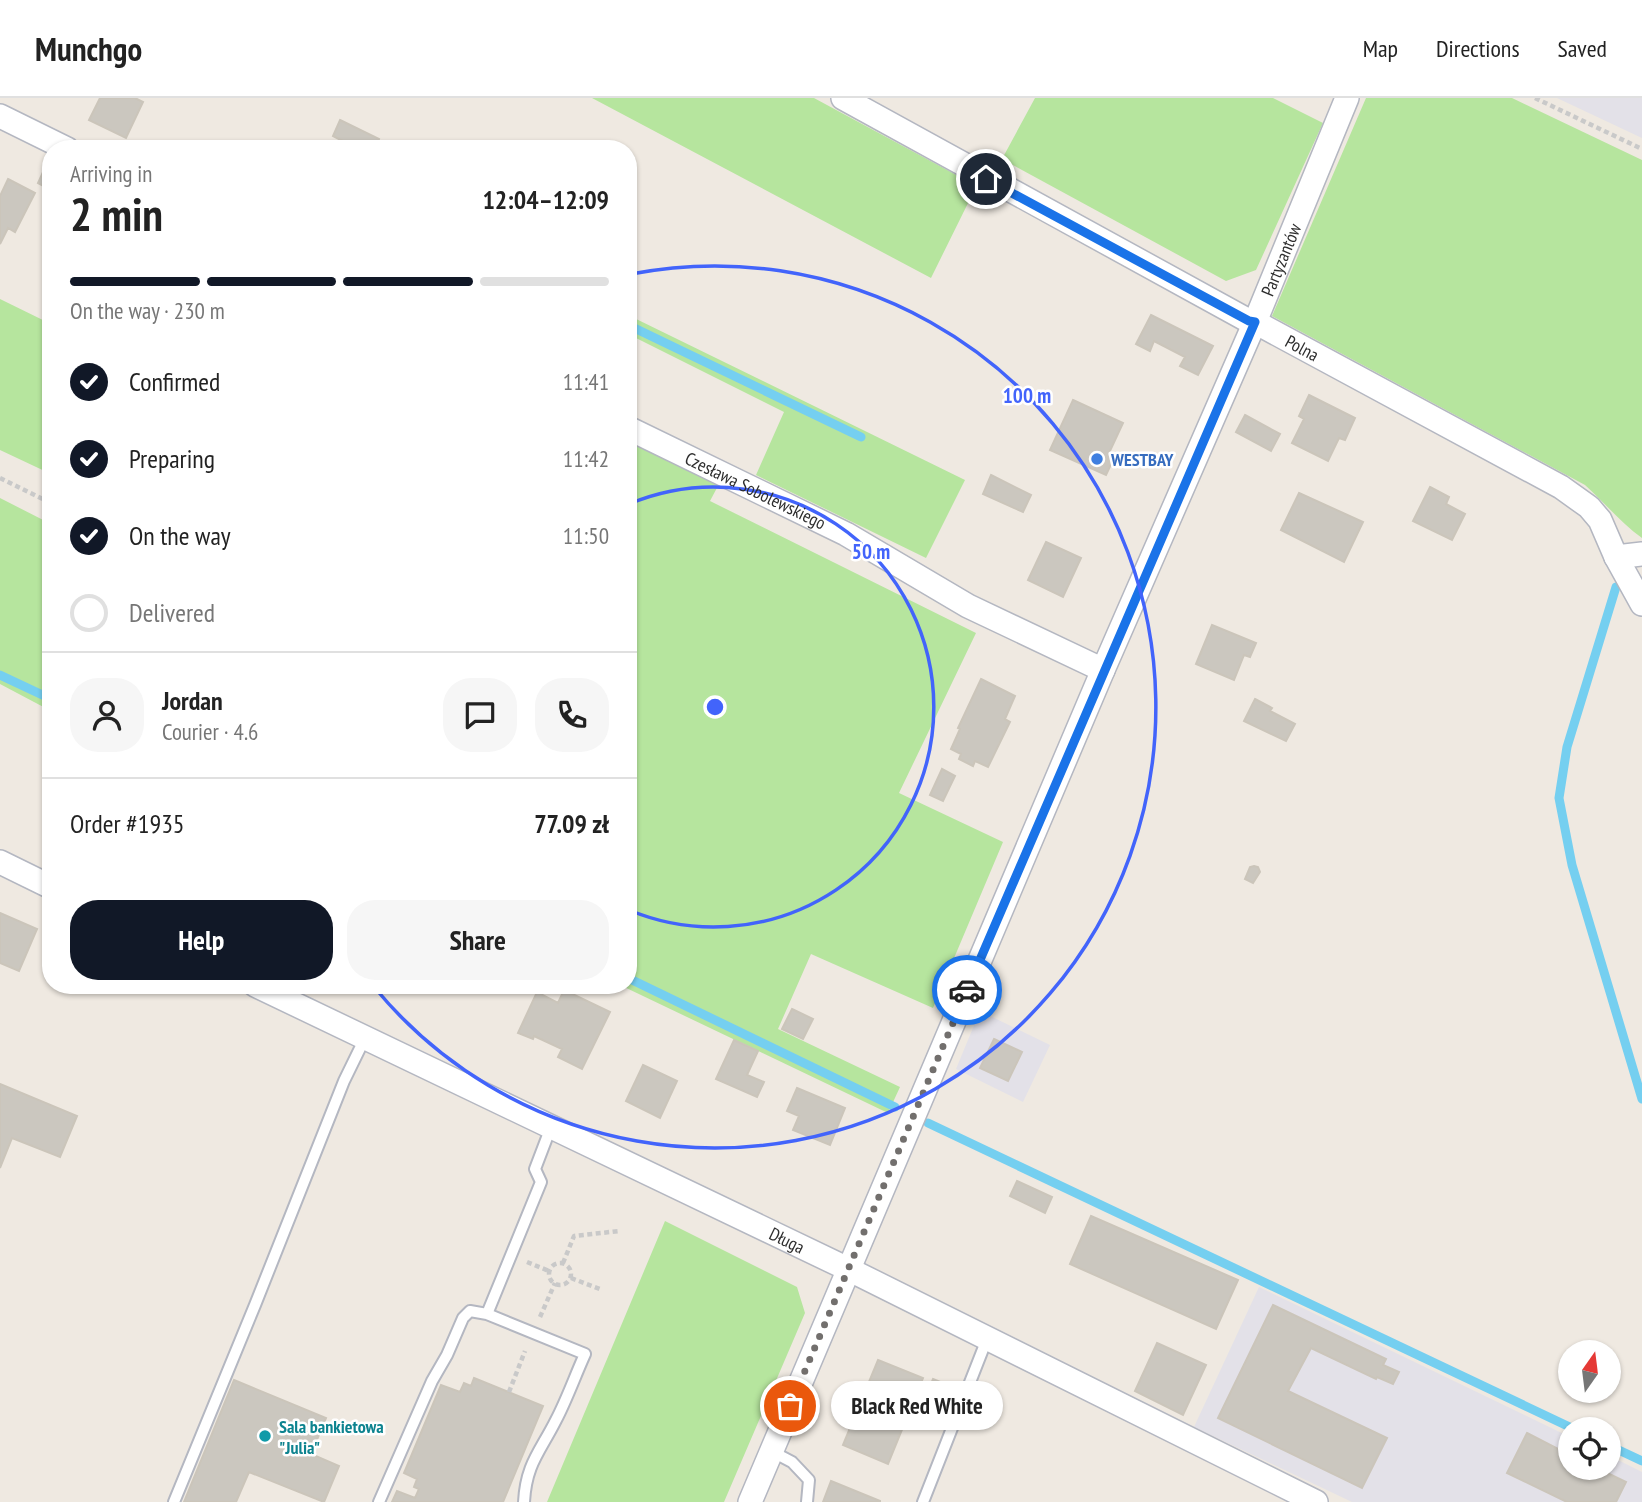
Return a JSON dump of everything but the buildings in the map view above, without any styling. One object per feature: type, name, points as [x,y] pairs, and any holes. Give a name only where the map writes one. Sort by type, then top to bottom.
[{"type":"street","name":"Polna","points":[[843,98],[1201,296],[1255,322],[1561,487],[1589,507],[1600,520],[1642,604]]},
{"type":"street","name":"Partyzantów","points":[[750,1502],[1103,670],[1255,322],[1347,98]]},
{"type":"street","points":[[0,116],[49,140]]},
{"type":"street","name":"Czesława Sobolewskiego","points":[[637,432],[846,534],[968,606],[1103,670]]},
{"type":"street","points":[[1616,556],[1642,554]]},
{"type":"street","points":[[0,862],[42,883]]},
{"type":"street","name":"Długa","points":[[274,994],[848,1269],[1316,1502]]},
{"type":"lane","points":[[174,1502],[256,1306],[344,1081],[365,1038]]},
{"type":"lane","points":[[486,1314],[541,1182],[535,1169],[551,1127]]},
{"type":"lane","points":[[379,1502],[432,1381],[463,1318],[470,1311],[486,1314],[585,1354],[557,1419],[529,1468],[524,1502]]},
{"type":"lane","points":[[923,1502],[987,1339]]},
{"type":"lane","points":[[771,1451],[792,1462],[810,1480],[807,1502]]},
{"type":"path","points":[[1535,98],[1642,149]]},
{"type":"path","points":[[0,478],[42,499]]},
{"type":"path","points":[[563,1263],[575,1236],[619,1231]]},
{"type":"path","points":[[563,1263],[569,1267],[571,1278],[562,1285],[551,1282],[550,1268],[563,1263]]},
{"type":"path","points":[[571,1278],[600,1289]]},
{"type":"shaded area","points":[[1557,98],[1642,98],[1642,138]]},
{"type":"shaded area","points":[[980,1011],[1050,1045],[1023,1102],[956,1069]]},
{"type":"shaded area","points":[[1259,1287],[1558,1431],[1558,1480],[1621,1480],[1621,1462],[1642,1472],[1642,1502],[1352,1502],[1194,1427]]},
{"type":"green space","points":[[592,98],[814,98],[975,185],[931,278]]},
{"type":"green space","points":[[1035,98],[1273,98],[1323,123],[1256,270],[1226,281],[1002,159]]},
{"type":"green space","points":[[1366,98],[1512,98],[1642,160],[1642,538],[1585,485],[1272,316]]},
{"type":"green space","points":[[0,299],[42,320],[42,470],[0,450]]},
{"type":"green space","points":[[637,319],[965,480],[926,558],[756,475],[784,412],[637,338]]},
{"type":"green space","points":[[637,443],[719,484],[710,501],[976,633],[899,793],[1003,842],[933,1008],[811,954],[778,1029],[900,1087],[888,1113],[637,993]]},
{"type":"green space","points":[[0,498],[42,519],[42,706],[0,684]]},
{"type":"green space","points":[[665,1221],[797,1287],[805,1313],[724,1502],[547,1502]]},
{"type":"waterway","points":[[637,329],[861,437]]},
{"type":"waterway","points":[[1616,587],[1567,747],[1559,798],[1572,865],[1642,1099]]},
{"type":"waterway","points":[[0,675],[42,695]]},
{"type":"waterway","points":[[637,982],[895,1107]]},
{"type":"waterway","points":[[928,1123],[1558,1421]]},
{"type":"waterway","points":[[1621,1451],[1642,1461]]},
{"type":"way so far","points":[[790,1406],[967,990]]},
{"type":"place","name":"WESTBAY","points":[[1097,459]]},
{"type":"place","name":"Black Red White","points":[[790,1406]]},
{"type":"place","name":"Sala bankietowa \"Julia\"","points":[[265,1436]]},
{"type":"route","points":[[967,990],[1255,322],[986,179]]}]
